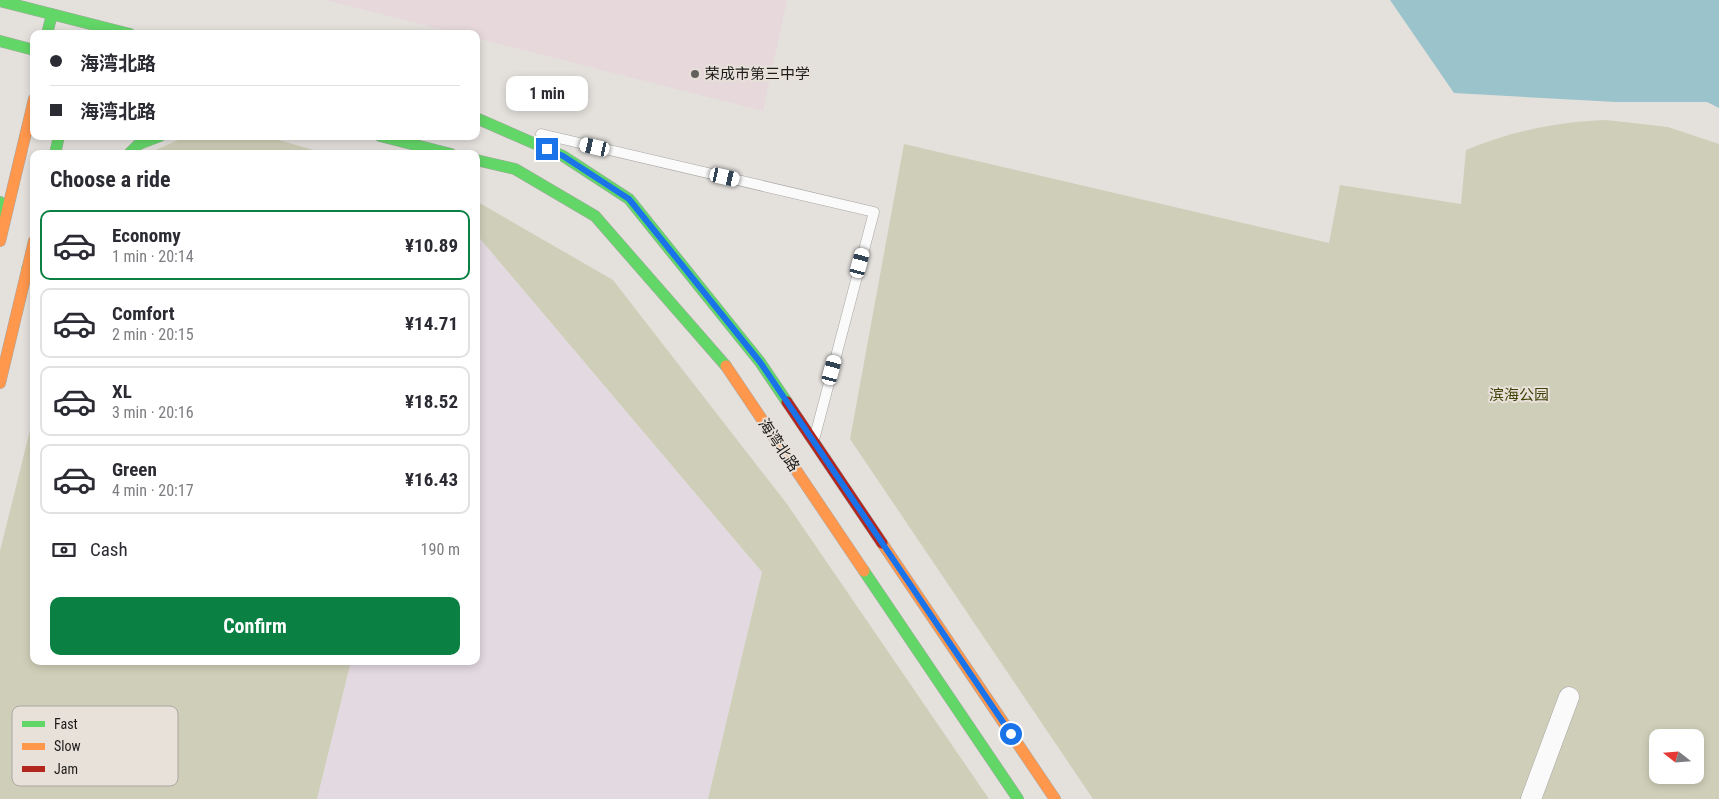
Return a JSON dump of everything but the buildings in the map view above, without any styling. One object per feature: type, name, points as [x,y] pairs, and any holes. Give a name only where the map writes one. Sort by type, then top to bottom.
[{"type":"main road","points":[[0,1],[52,14],[82,28],[98,30]]},
{"type":"main road","points":[[48,30],[52,14]]},
{"type":"main road","points":[[0,41],[30,49]]},
{"type":"main road","points":[[0,240],[30,116]]},
{"type":"main road","name":"海湾北路","points":[[480,119],[563,156],[629,199],[760,362],[1055,799]]},
{"type":"main road","points":[[133,150],[140,144],[150,140]]},
{"type":"main road","points":[[396,140],[435,150]]},
{"type":"main road","name":"海湾北路","points":[[480,161],[515,169],[595,216],[719,356],[1018,799]]},
{"type":"main road","points":[[0,202],[4,226]]},
{"type":"main road","points":[[0,383],[30,265]]},
{"type":"street","points":[[1531,799],[1569,697]]},
{"type":"lane","points":[[480,119],[874,212],[814,442]]},
{"type":"shaded area","name":"荣成市第三中学","points":[[326,0],[787,0],[763,111],[480,39],[480,30],[443,30]]},
{"type":"shaded area","points":[[480,239],[762,572],[708,799],[317,799],[350,665],[480,665]]},
{"type":"green space","name":"滨海公园","points":[[1606,120],[1668,127],[1719,144],[1719,799],[1093,799],[850,439],[904,144],[1329,243],[1340,185],[1461,204],[1466,150],[1517,133],[1570,123]]},
{"type":"green space","points":[[178,140],[279,140],[313,150],[156,150]]},
{"type":"green space","points":[[480,203],[613,280],[787,504],[989,799],[708,799],[762,572],[480,239]]},
{"type":"green space","points":[[30,430],[30,665],[350,665],[317,799],[0,799],[0,551]]},
{"type":"water","points":[[1390,0],[1719,0],[1719,108],[1707,102],[1616,102],[1454,93]]},
{"type":"traffic: fast","points":[[0,1],[114,30]]},
{"type":"traffic: fast","points":[[48,30],[52,14]]},
{"type":"traffic: fast","points":[[0,41],[30,49]]},
{"type":"traffic: fast","points":[[480,120],[563,156],[629,199],[760,362],[787,402]]},
{"type":"traffic: fast","points":[[56,150],[58,140]]},
{"type":"traffic: fast","points":[[133,150],[139,144],[150,140]]},
{"type":"traffic: fast","points":[[396,140],[435,150]]},
{"type":"traffic: fast","points":[[480,161],[515,169],[595,216],[726,366]]},
{"type":"traffic: fast","points":[[0,202],[3,226]]},
{"type":"traffic: fast","points":[[27,269],[30,265]]},
{"type":"traffic: fast","points":[[864,571],[1018,799]]},
{"type":"traffic: slow","points":[[0,241],[30,116]]},
{"type":"traffic: slow","points":[[0,383],[30,258]]},
{"type":"traffic: slow","points":[[726,366],[864,571]]},
{"type":"traffic: slow","points":[[882,543],[1055,799]]},
{"type":"traffic: jam","points":[[787,402],[882,543]]},
{"type":"place","name":"荣成市第三中学","points":[[695,74]]},
{"type":"route","points":[[547,149],[563,156],[629,199],[760,362],[1011,734]]}]
